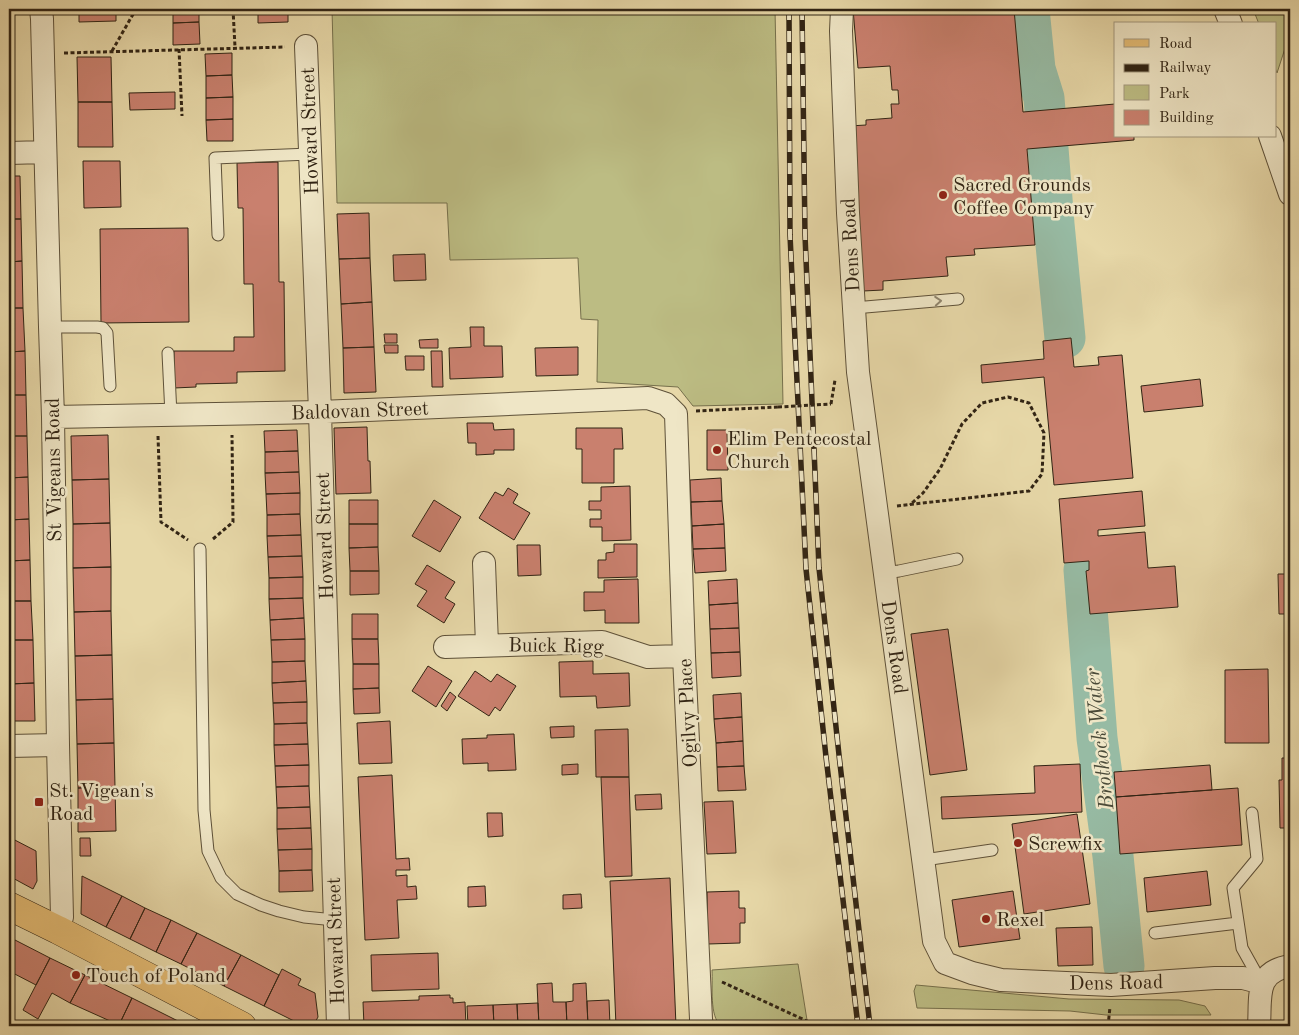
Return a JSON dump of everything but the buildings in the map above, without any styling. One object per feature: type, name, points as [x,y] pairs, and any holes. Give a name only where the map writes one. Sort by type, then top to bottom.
[{"type":"main road","points":[[9,906],[242,1026]]},
{"type":"street","name":"St Vigeans Road","points":[[41,9],[53,417],[62,917],[58,930]]},
{"type":"street","name":"Dens Road","points":[[842,9],[841,31],[846,175],[858,372],[934,941],[945,962],[972,973],[1001,980],[1111,985],[1243,978],[1262,983]]},
{"type":"street","points":[[1225,9],[1230,22]]},
{"type":"street","name":"Howard Street","points":[[306,46],[320,412],[338,1026]]},
{"type":"street","points":[[1271,138],[1290,194]]},
{"type":"street","points":[[9,153],[45,152]]},
{"type":"street","name":"Baldovan Street","points":[[53,417],[320,412],[648,398],[671,409]]},
{"type":"street","name":"Ogilvy Place","points":[[671,409],[702,1026]]},
{"type":"street","name":"Buick Rigg","points":[[484,563],[487,645]]},
{"type":"street","name":"Buick Rigg","points":[[445,646],[602,642],[648,657],[684,656]]},
{"type":"street","points":[[9,746],[58,745]]},
{"type":"street","points":[[1259,1026],[1262,983],[1270,973],[1282,967],[1290,966]]},
{"type":"lane","points":[[218,234],[215,158],[310,154]]},
{"type":"lane","points":[[854,308],[958,299]]},
{"type":"lane","points":[[50,327],[103,328],[107,333],[110,386]]},
{"type":"lane","points":[[164,415],[168,352]]},
{"type":"lane","points":[[200,549],[204,802],[208,851],[221,878],[237,894],[279,911],[304,917],[335,920]]},
{"type":"lane","points":[[886,572],[899,571],[957,558]]},
{"type":"lane","points":[[1252,813],[1257,859],[1233,888],[1242,948],[1262,983]]},
{"type":"lane","points":[[924,860],[992,850]]},
{"type":"lane","points":[[1155,933],[1238,924]]},
{"type":"path","points":[[112,51],[136,9]]},
{"type":"path","points":[[234,9],[235,48]]},
{"type":"path","points":[[43,53],[306,46]]},
{"type":"path","points":[[179,49],[182,116]]},
{"type":"path","points":[[671,409],[693,411],[831,404],[836,375]]},
{"type":"path","points":[[877,508],[910,505],[1028,491],[1042,474],[1044,432],[1028,403],[1008,397],[982,403],[962,424],[940,469],[923,493],[910,505]]},
{"type":"path","points":[[164,415],[161,522],[200,549],[233,522],[231,414]]},
{"type":"path","points":[[698,971],[809,1022]]},
{"type":"green space","points":[[332,9],[775,9],[783,404],[693,406],[678,387],[597,382],[598,320],[581,319],[578,258],[450,260],[447,203],[337,203]]},
{"type":"green space","points":[[1253,9],[1290,9],[1290,33],[1277,73],[1276,22],[1258,22]]},
{"type":"green space","points":[[798,964],[807,1020],[780,1026],[721,1026],[717,1021],[713,1008],[712,970]]},
{"type":"green space","points":[[916,985],[1069,999],[1179,1000],[1205,1006],[1211,1015],[1106,1015],[1070,1011],[917,1008],[914,991]]},
{"type":"waterway","name":"Brothock Water","points":[[1029,9],[1035,69],[1044,98],[1065,338]]},
{"type":"waterway","name":"Brothock Water","points":[[1084,570],[1097,738],[1113,856],[1124,966]]},
{"type":"railway","points":[[789,9],[790,235],[806,569],[858,1026]]},
{"type":"railway","points":[[802,9],[805,235],[819,568],[870,1026]]},
{"type":"place","name":"Sacred Grounds Coffee Company","points":[[943,195]]},
{"type":"place","name":"Elim Pentecostal Church","points":[[717,450]]},
{"type":"place","name":"St. Vigean's Road","points":[[39,802]]},
{"type":"place","name":"Screwfix","points":[[1018,843]]},
{"type":"place","name":"Rexel","points":[[986,919]]},
{"type":"place","name":"Touch of Poland","points":[[76,975]]}]
